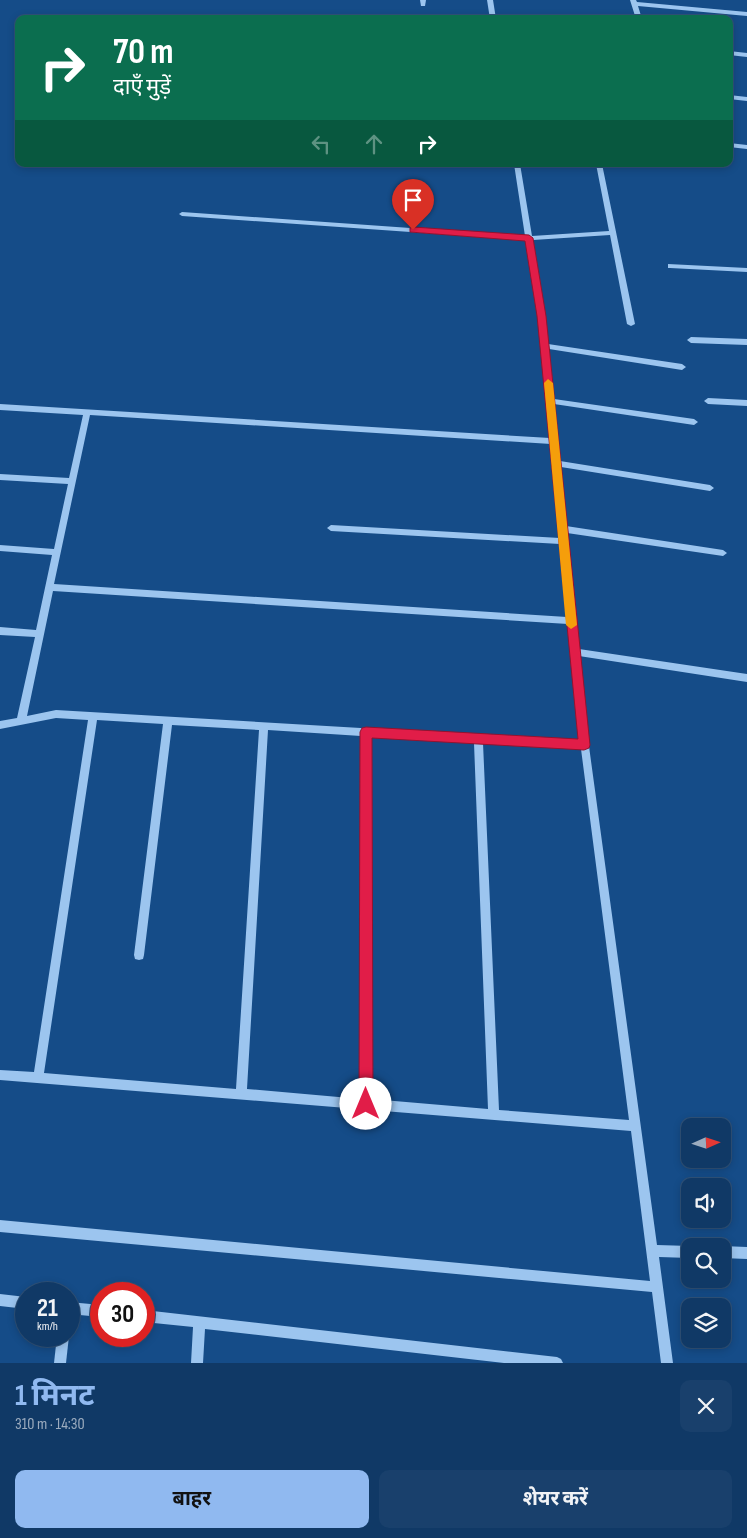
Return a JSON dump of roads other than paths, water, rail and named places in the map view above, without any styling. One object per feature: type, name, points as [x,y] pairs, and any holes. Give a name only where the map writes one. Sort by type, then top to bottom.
[{"type":"street","points":[[490,0],[492,15]]},
{"type":"street","points":[[638,15],[634,2],[747,14]]},
{"type":"street","points":[[733,53],[747,55]]},
{"type":"street","points":[[733,97],[747,99]]},
{"type":"street","points":[[733,145],[747,147]]},
{"type":"street","points":[[517,167],[545,346],[584,745],[667,1363]]},
{"type":"street","points":[[600,167],[631,324]]},
{"type":"street","points":[[182,214],[529,238],[613,233]]},
{"type":"street","points":[[670,266],[747,270]]},
{"type":"street","points":[[691,340],[747,342]]},
{"type":"street","points":[[545,346],[682,367]]},
{"type":"street","points":[[550,401],[694,422]]},
{"type":"street","points":[[708,401],[747,403]]},
{"type":"street","points":[[0,407],[554,441]]},
{"type":"street","points":[[21,721],[88,412]]},
{"type":"street","points":[[556,463],[710,488]]},
{"type":"street","points":[[0,477],[72,482]]},
{"type":"street","points":[[331,528],[564,541]]},
{"type":"street","points":[[562,529],[723,553]]},
{"type":"street","points":[[0,548],[57,552]]},
{"type":"street","points":[[49,587],[571,620]]},
{"type":"street","points":[[0,631],[39,634]]},
{"type":"street","points":[[574,652],[747,678]]},
{"type":"street","points":[[0,725],[56,714],[584,745]]},
{"type":"street","points":[[38,1078],[93,716]]},
{"type":"street","points":[[139,955],[168,721]]},
{"type":"street","points":[[241,1094],[264,726]]},
{"type":"street","points":[[366,732],[366,1104]]},
{"type":"street","points":[[478,739],[494,1115]]},
{"type":"street","points":[[0,1075],[635,1126]]},
{"type":"street","points":[[0,1226],[656,1287]]},
{"type":"street","points":[[652,1251],[681,1252]]},
{"type":"street","points":[[731,1252],[747,1253]]},
{"type":"street","points":[[0,1300],[15,1302]]},
{"type":"street","points":[[155,1317],[500,1360],[557,1363]]},
{"type":"street","points":[[197,1363],[199,1322]]},
{"type":"street","points":[[60,1363],[62,1347]]}]
